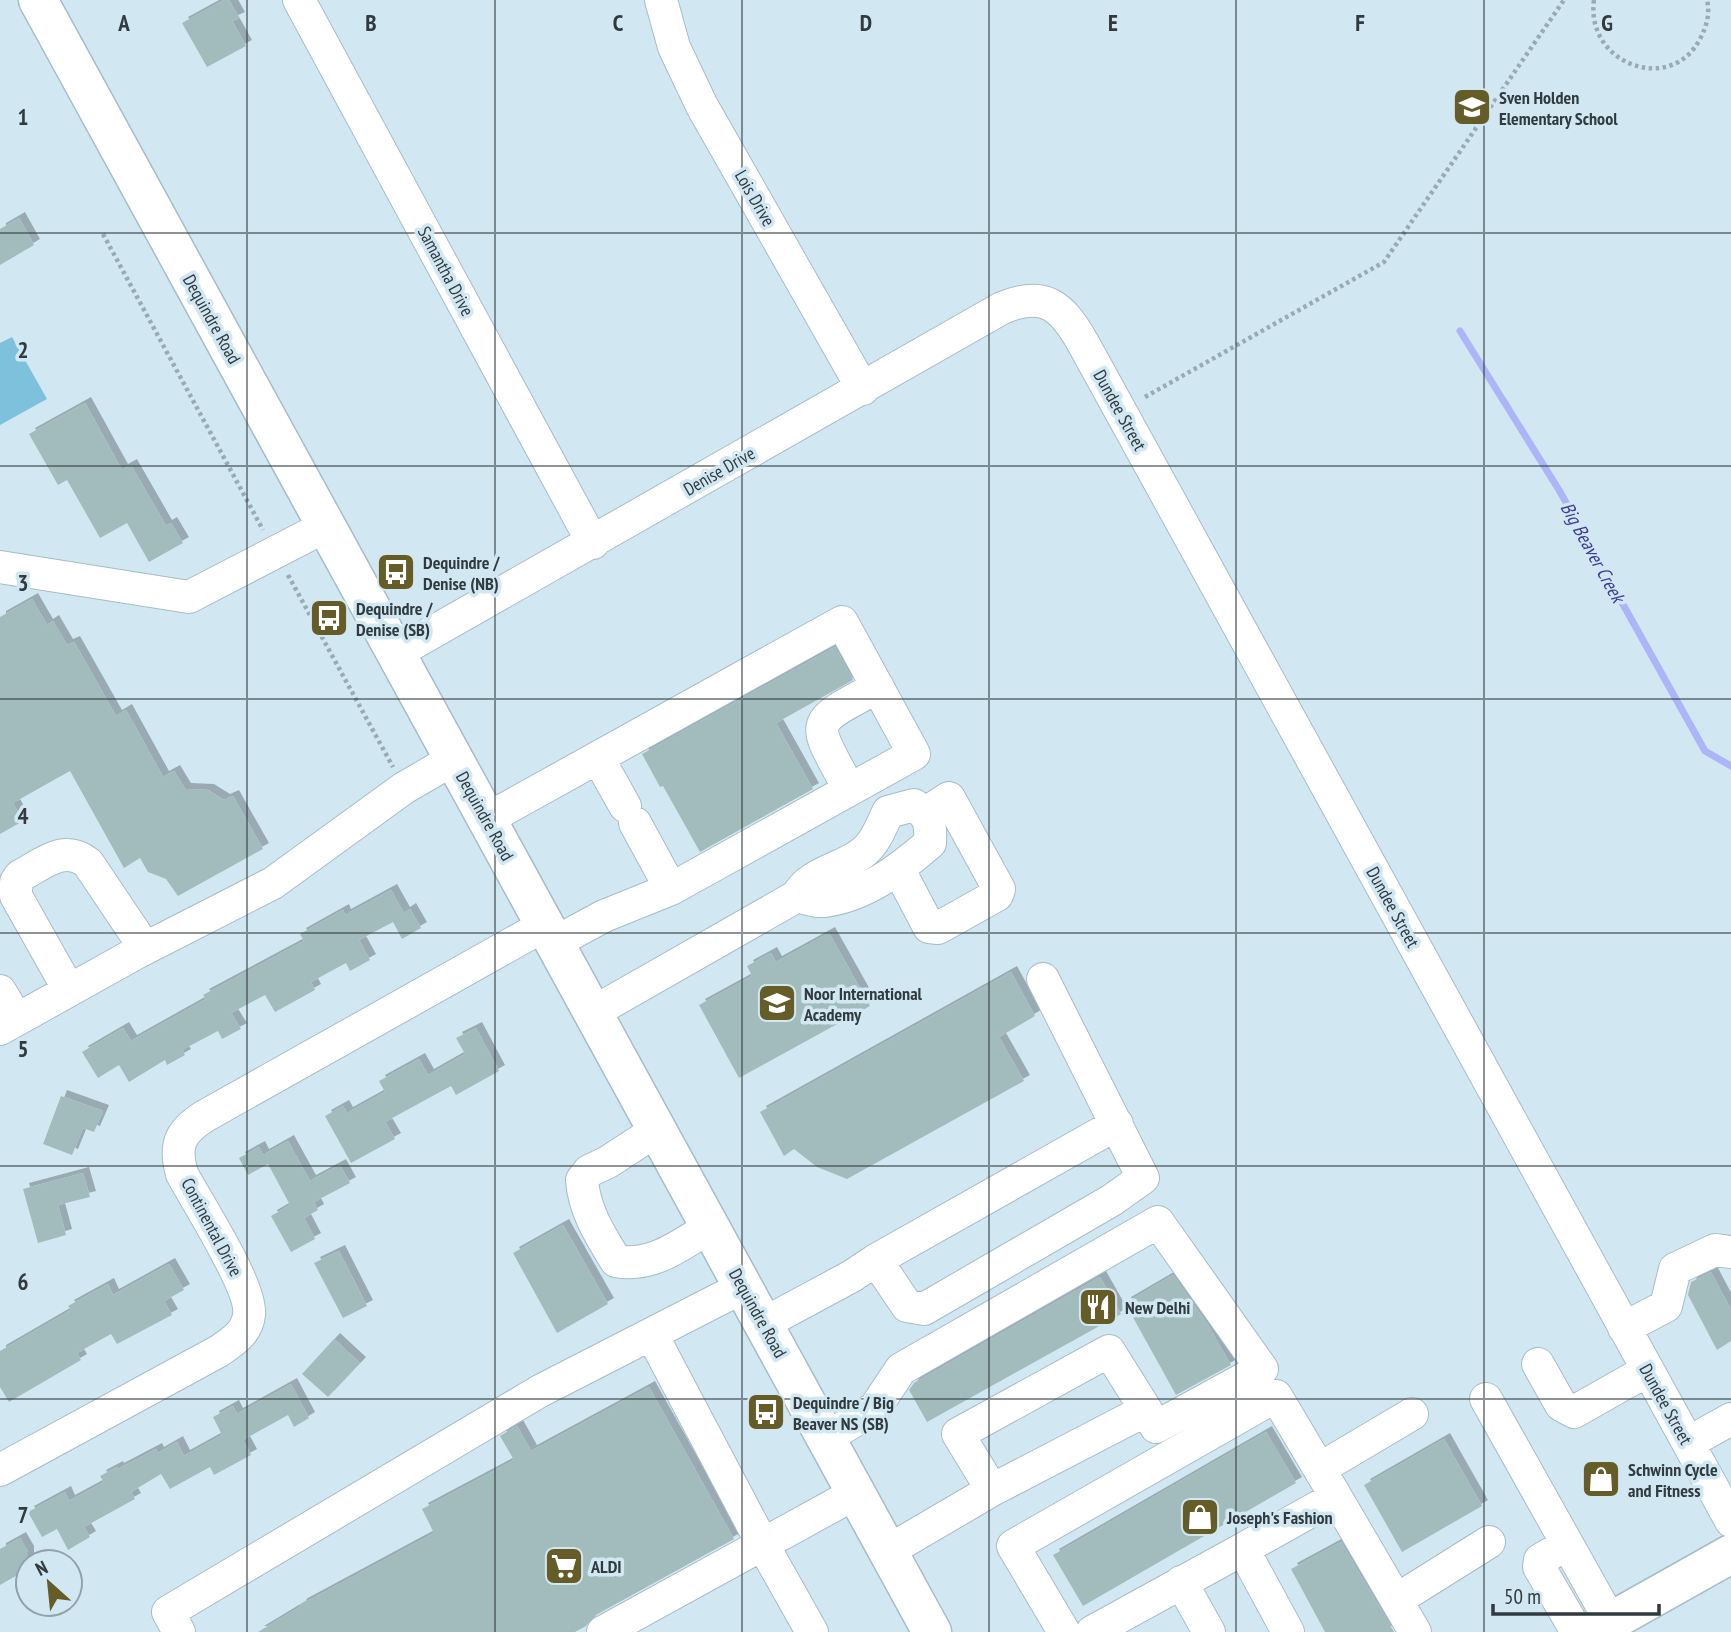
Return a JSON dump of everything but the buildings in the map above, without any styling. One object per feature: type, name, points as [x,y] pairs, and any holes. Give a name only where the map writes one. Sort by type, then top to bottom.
[{"type":"main road","name":"Dequindre Road","points":[[38,0],[932,1632]]},
{"type":"main road","points":[[1613,1626],[1731,1554]]},
{"type":"street","name":"Samantha Drive","points":[[299,0],[593,542]]},
{"type":"street","name":"Lois Drive","points":[[661,0],[674,47],[702,106],[863,389]]},
{"type":"street","name":"Denise Drive","points":[[396,653],[863,389],[1002,307],[1031,299],[1045,302]]},
{"type":"street","name":"Dundee Street","points":[[1045,302],[1064,314],[1083,343],[1731,1521]]},
{"type":"street","points":[[0,567],[188,597],[326,526]]},
{"type":"street","points":[[486,820],[842,622],[914,754],[671,889],[550,934]]},
{"type":"street","points":[[849,789],[821,736],[821,724],[831,712],[877,687]]},
{"type":"street","points":[[598,758],[671,889]]},
{"type":"street","points":[[0,991],[8,1024],[145,948],[274,883],[404,788],[454,759]]},
{"type":"street","points":[[899,870],[929,927],[938,928],[997,895],[999,889],[949,797],[926,813]]},
{"type":"street","points":[[592,1013],[797,896],[803,885],[862,853],[875,840],[888,813],[914,805],[926,813],[930,843],[899,870],[860,890],[822,902],[797,896]]},
{"type":"street","points":[[69,990],[16,896],[16,881],[20,876],[65,853],[79,855],[88,863],[145,948]]},
{"type":"street","name":"Continental Drive","points":[[0,1469],[219,1351],[239,1336],[246,1326],[250,1314],[244,1287],[182,1174],[178,1147],[187,1129],[205,1116],[550,934]]},
{"type":"street","points":[[876,1260],[907,1306],[924,1309],[1112,1200],[1143,1178],[1043,979]]},
{"type":"street","points":[[763,1324],[1117,1124]]},
{"type":"street","points":[[657,1130],[608,1162],[589,1171],[582,1180],[583,1196],[596,1228],[615,1261],[631,1264],[654,1260],[710,1227]]},
{"type":"street","points":[[826,1438],[874,1408],[901,1369],[1158,1222],[1262,1369],[1156,1427],[1109,1351],[958,1434],[992,1490]]},
{"type":"street","points":[[1624,1328],[1666,1306],[1675,1269],[1715,1250],[1731,1252]]},
{"type":"street","points":[[178,1632],[168,1612],[540,1391],[743,1287]]},
{"type":"street","points":[[652,1335],[812,1632]]},
{"type":"street","points":[[1538,1364],[1562,1405],[1574,1412],[1648,1370]]},
{"type":"street","points":[[1064,1632],[1013,1546],[1276,1396],[1321,1468],[1415,1632]]},
{"type":"street","points":[[1486,1399],[1613,1626]]},
{"type":"street","points":[[888,1550],[992,1490],[1146,1410]]},
{"type":"street","points":[[1321,1468],[1412,1414]]},
{"type":"street","points":[[1688,1443],[1731,1419]]},
{"type":"street","points":[[603,1632],[856,1493]]},
{"type":"street","points":[[1092,1632],[1336,1497]]},
{"type":"street","points":[[1398,1599],[1489,1542]]},
{"type":"street","points":[[1243,1549],[1287,1632]]},
{"type":"street","points":[[1181,1582],[1209,1632]]},
{"type":"path","points":[[1145,397],[1384,262],[1564,0]]},
{"type":"path","points":[[1594,0],[1594,22],[1600,40],[1613,54],[1629,64],[1648,69],[1667,66],[1685,57],[1698,43],[1706,26],[1709,7],[1707,0]]},
{"type":"path","points":[[103,234],[269,540]]},
{"type":"path","points":[[282,565],[397,774]]},
{"type":"shaded area","points":[[12,337],[47,399],[0,425],[0,343]]},
{"type":"waterway","name":"Big Beaver Creek","points":[[1460,331],[1559,490],[1705,751],[1731,766]]},
{"type":"place","name":"Sven Holden Elementary School","points":[[1472,107]]},
{"type":"place","name":"Dequindre / Denise (NB)","points":[[396,572]]},
{"type":"place","name":"Dequindre / Denise (SB)","points":[[329,618]]},
{"type":"place","name":"Noor International Academy","points":[[777,1003]]},
{"type":"place","name":"New Delhi","points":[[1098,1307]]},
{"type":"place","name":"Dequindre / Big Beaver NS (SB)","points":[[766,1412]]},
{"type":"place","name":"Schwinn Cycle and Fitness","points":[[1601,1479]]},
{"type":"place","name":"Joseph's Fashion","points":[[1200,1517]]},
{"type":"place","name":"ALDI","points":[[564,1566]]}]
